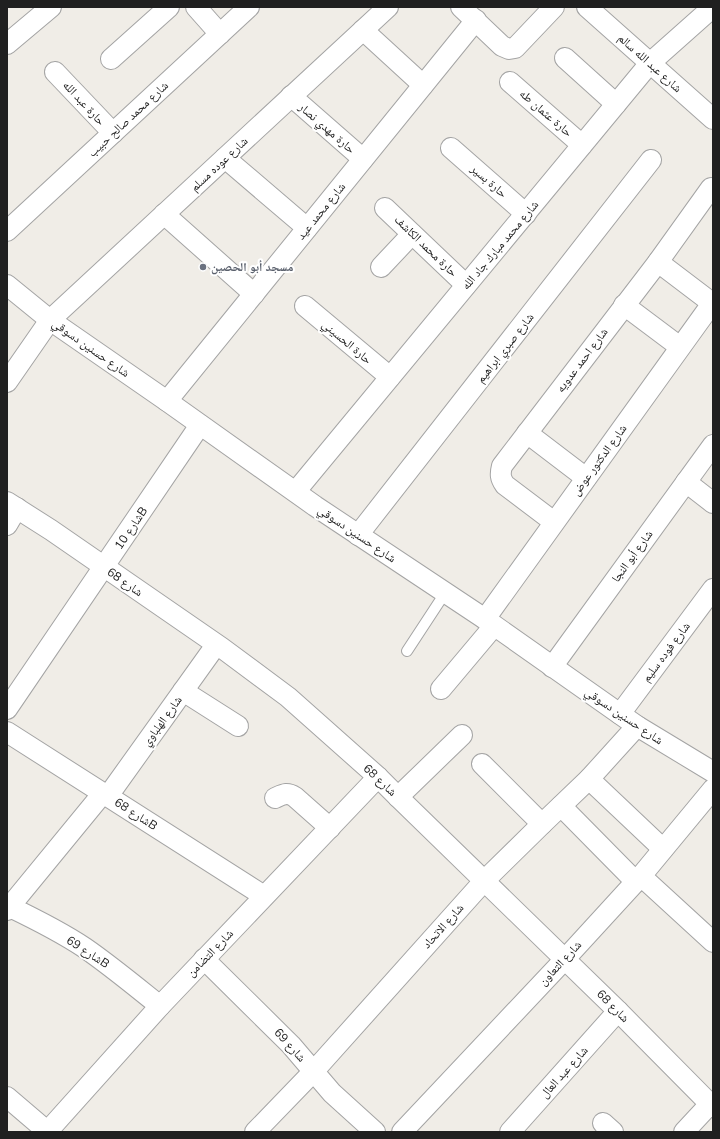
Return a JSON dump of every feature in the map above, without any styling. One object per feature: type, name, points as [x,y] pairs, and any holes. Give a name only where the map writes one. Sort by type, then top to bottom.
[{"type":"street","points":[[7,44],[51,7]]},
{"type":"street","points":[[111,59],[169,7]]},
{"type":"street","points":[[196,7],[220,34]]},
{"type":"street","name":"شارع محمد صالح حبيب","points":[[7,231],[249,7]]},
{"type":"street","name":"شارع عوده مسلم","points":[[7,382],[50,320],[388,7]]},
{"type":"street","points":[[461,7],[502,46],[509,49],[515,48],[554,7]]},
{"type":"street","name":"شارع عبد الله سالم","points":[[587,7],[713,119]]},
{"type":"street","name":"شارع محمد مبارك جاد الله","points":[[296,491],[650,63],[713,7]]},
{"type":"street","name":"شارع محمد عيد","points":[[167,401],[476,20]]},
{"type":"street","points":[[363,30],[423,85]]},
{"type":"street","points":[[565,58],[616,104]]},
{"type":"street","name":"حارة عبد الله","points":[[56,72],[113,133]]},
{"type":"street","name":"حارة عثمان طه","points":[[510,82],[582,145]]},
{"type":"street","name":"حارة مهدي نصار","points":[[291,96],[363,159]]},
{"type":"street","name":"حارة بسير","points":[[451,148],[526,214]]},
{"type":"street","points":[[225,158],[307,228]]},
{"type":"street","name":"شارع صبري ابراهيم","points":[[358,535],[651,160]]},
{"type":"street","name":"شارع احمد عدويه","points":[[554,522],[505,485],[501,479],[500,473],[502,466],[658,262],[712,188]]},
{"type":"street","name":"حارة محمد الكاشف","points":[[385,208],[466,285]]},
{"type":"street","points":[[164,214],[254,294]]},
{"type":"street","points":[[381,268],[412,234]]},
{"type":"street","points":[[658,262],[713,303]]},
{"type":"street","name":"شارع حسنين دسوقي","points":[[7,285],[50,320],[272,476],[296,491],[315,506],[490,622],[637,726],[713,772]]},
{"type":"street","name":"شارع الدكتور عوض","points":[[441,689],[490,622],[554,522],[713,303]]},
{"type":"street","points":[[624,305],[680,347]]},
{"type":"street","name":"حارة الحسيني","points":[[304,306],[390,378]]},
{"type":"street","name":"شارع 10B","points":[[7,709],[200,425]]},
{"type":"street","points":[[527,433],[586,478]]},
{"type":"street","name":"شارع أبو النجا","points":[[552,667],[713,445]]},
{"type":"street","points":[[686,482],[713,503]]},
{"type":"street","name":"شارع 68","points":[[10,511],[51,530],[288,697],[398,797],[618,1011],[712,1106]]},
{"type":"street","name":"شارع فوده سليم","points":[[620,714],[713,589]]},
{"type":"street","name":"شارع الهلباوي","points":[[8,908],[106,795],[216,645]]},
{"type":"street","points":[[183,691],[238,726]]},
{"type":"street","name":"شارع الاتحاد","points":[[255,1132],[313,1072],[484,881],[589,779],[637,726]]},
{"type":"street","name":"شارع 68B","points":[[7,732],[264,896]]},
{"type":"street","points":[[398,797],[462,735]]},
{"type":"street","points":[[482,764],[542,824]]},
{"type":"street","name":"شارع التضامن","points":[[48,1132],[160,1006],[378,778]]},
{"type":"street","points":[[589,779],[664,849]]},
{"type":"street","name":"شارع التعاون","points":[[402,1132],[638,879],[713,789]]},
{"type":"street","points":[[275,798],[283,794],[290,794],[330,828]]},
{"type":"street","points":[[561,806],[638,879],[713,942]]},
{"type":"street","name":"شارع 69B","points":[[8,908],[43,923],[84,948],[123,975],[160,1006]]},
{"type":"street","name":"شارع 69","points":[[204,959],[291,1045],[332,1093],[375,1132]]},
{"type":"street","name":"شارع عبد العال","points":[[510,1132],[618,1011]]},
{"type":"street","points":[[7,1097],[48,1132]]},
{"type":"street","points":[[690,1130],[712,1106]]},
{"type":"lane","points":[[406,651],[445,593]]},
{"type":"place","name":"مسجد أبو الحصين","points":[[203,267]]}]
